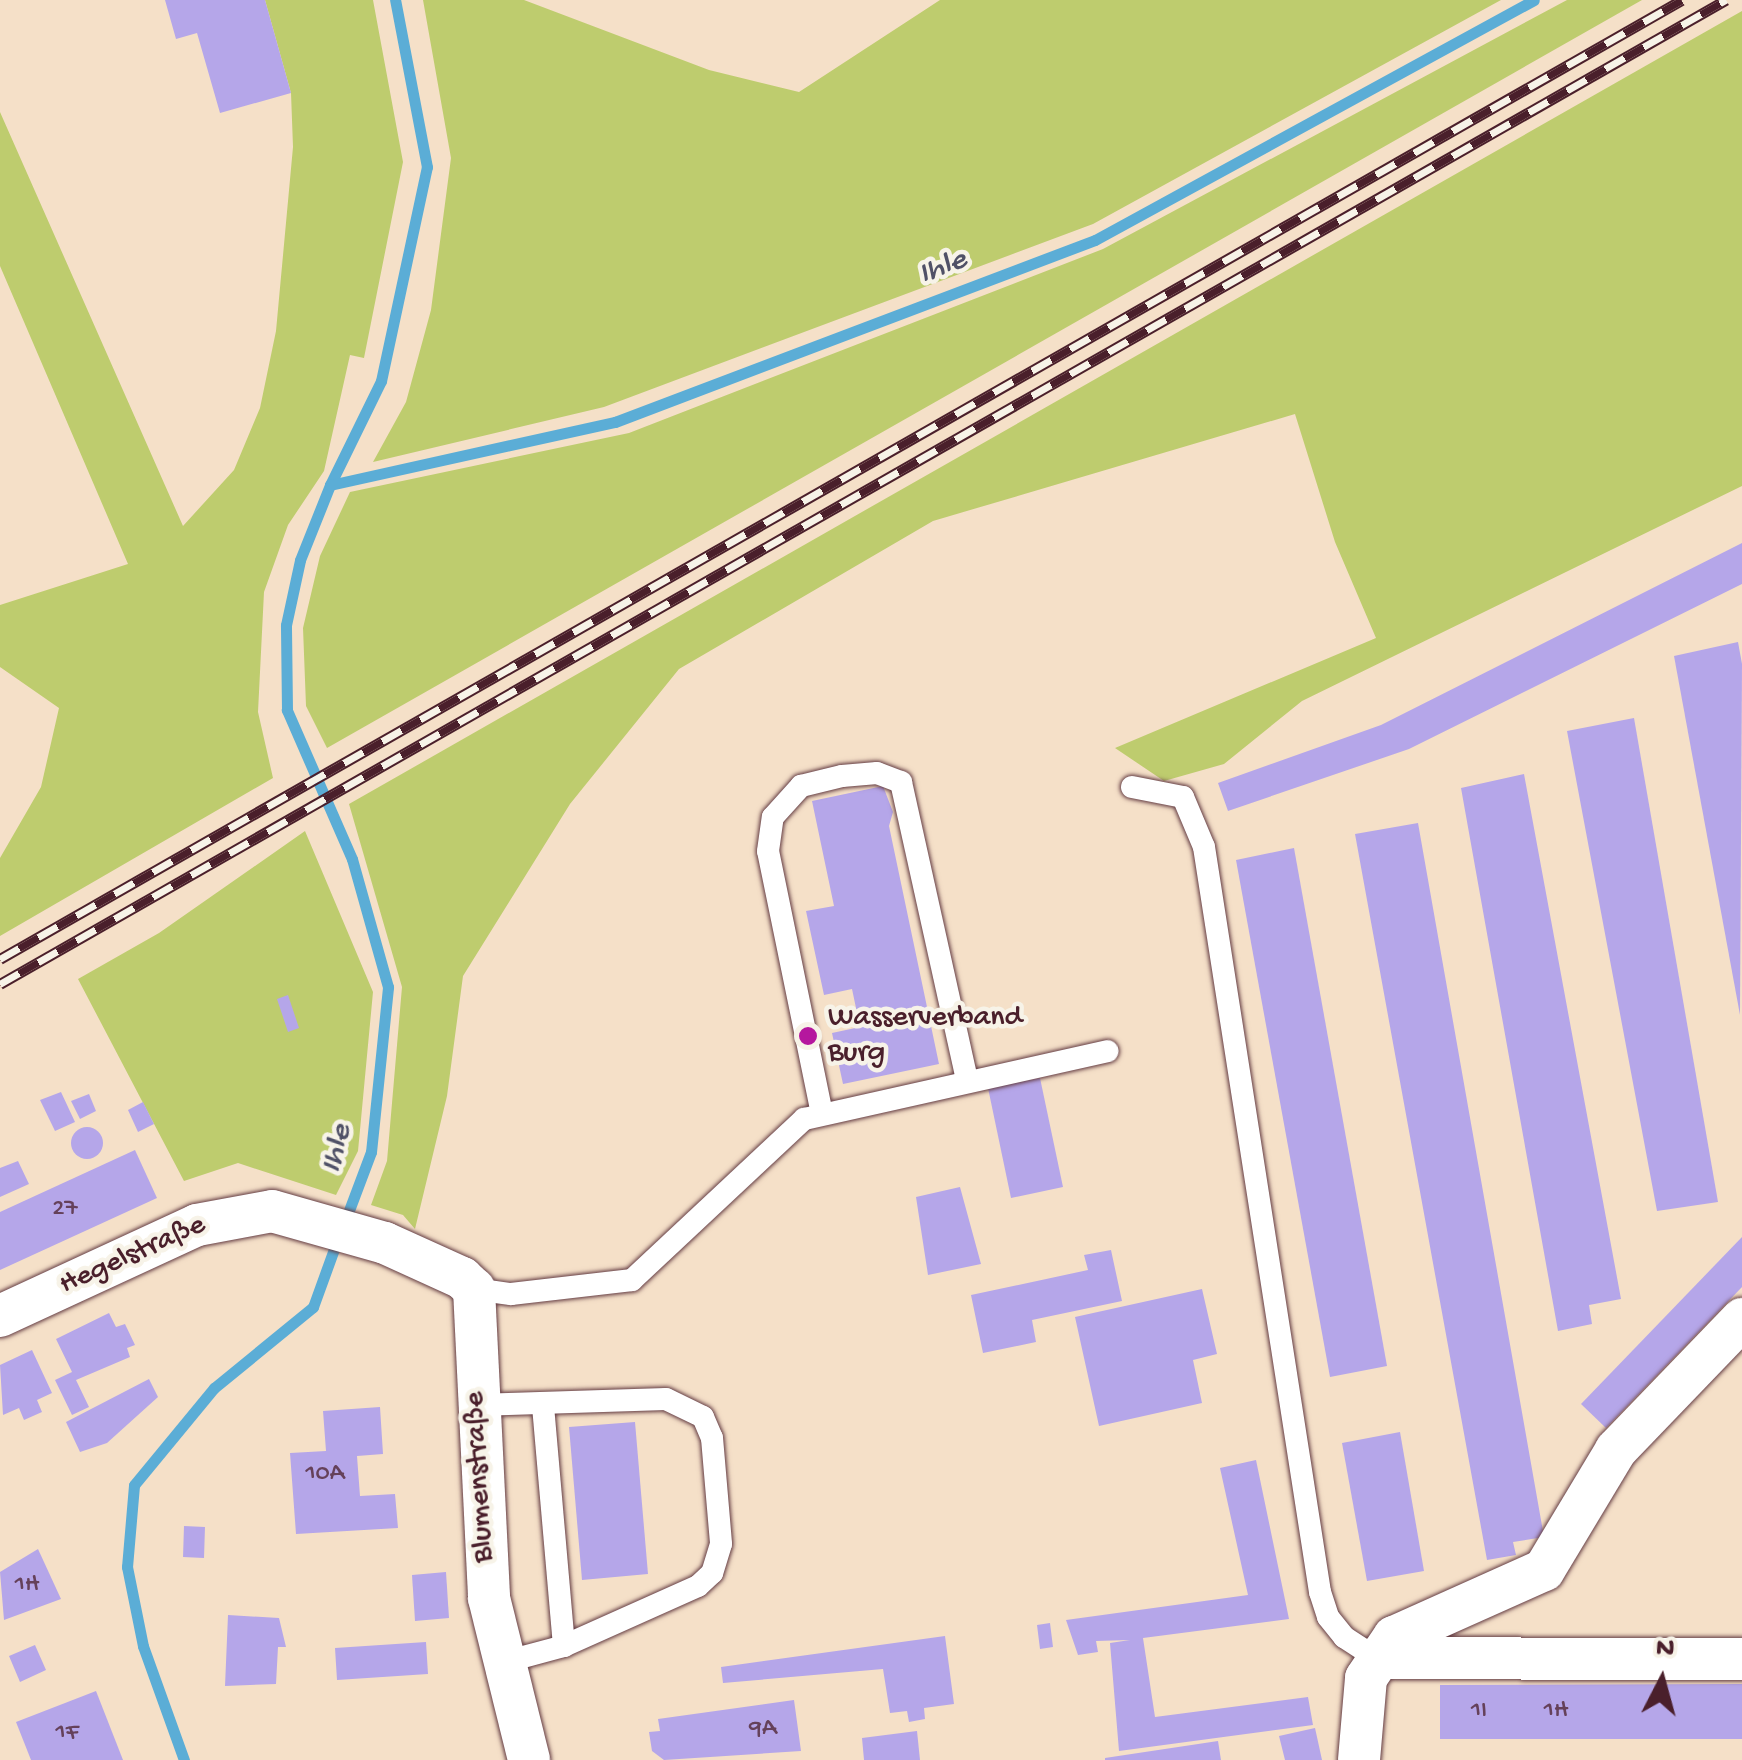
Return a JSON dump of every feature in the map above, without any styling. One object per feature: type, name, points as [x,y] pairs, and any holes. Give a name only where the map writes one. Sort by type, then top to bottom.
[{"type":"street","name":"Hegelstraße","points":[[0,1316],[226,1215],[272,1211],[314,1220],[385,1244],[462,1278],[474,1290]]},
{"type":"street","name":"Blumenstraße","points":[[474,1290],[488,1598],[501,1664],[529,1760]]},
{"type":"street","points":[[1359,1760],[1366,1678],[1394,1636],[1422,1621],[1498,1595],[1544,1570],[1616,1450],[1742,1319]]},
{"type":"street","points":[[1376,1658],[1742,1659]]},
{"type":"lane","points":[[822,1114],[768,852],[773,817],[801,786],[842,776],[877,773],[901,782],[966,1080]]},
{"type":"lane","points":[[1132,787],[1184,796],[1204,847],[1320,1592],[1336,1627],[1376,1658]]},
{"type":"lane","points":[[474,1290],[511,1294],[632,1280],[804,1119],[1107,1051]]},
{"type":"lane","points":[[477,1405],[543,1406],[666,1399],[703,1418],[712,1438],[721,1544],[712,1573],[698,1586],[564,1646],[501,1664]]},
{"type":"lane","points":[[543,1406],[564,1646]]},
{"type":"green space","points":[[265,0],[373,0],[403,162],[364,358],[350,355],[324,471],[288,525],[264,592],[258,712],[273,778],[0,936],[0,858],[41,787],[59,708],[0,667],[0,605],[128,564],[0,266],[0,112],[183,526],[234,470],[260,408],[276,331],[293,147],[291,93]]},
{"type":"green space","points":[[423,0],[524,0],[709,70],[799,92],[940,0],[1501,0],[1093,224],[604,407],[373,462],[406,402],[431,310],[451,158]]},
{"type":"green space","points":[[1567,0],[1642,0],[327,748],[306,706],[303,628],[320,556],[350,492],[629,433],[1103,249]]},
{"type":"green space","points":[[1742,11],[1742,486],[1302,701],[1224,764],[1164,781],[1115,748],[1376,638],[1335,542],[1295,414],[933,521],[679,669],[570,804],[463,976],[447,1096],[415,1229],[403,1215],[371,1205],[387,1161],[402,987],[349,804]]},
{"type":"green space","points":[[305,831],[373,992],[358,1151],[336,1195],[238,1163],[184,1181],[78,979],[159,933]]},
{"type":"building","points":[[165,0],[265,0],[291,93],[220,113],[197,33],[176,39]]},
{"type":"building","points":[[1742,543],[1742,584],[1409,749],[1228,811],[1218,783],[1381,725]]},
{"type":"building","points":[[1738,642],[1742,664],[1740,1015],[1674,656]]},
{"type":"building","points":[[1634,718],[1718,1202],[1657,1211],[1567,731]]},
{"type":"building","points":[[1524,774],[1621,1299],[1589,1305],[1592,1324],[1558,1331],[1461,788]]},
{"type":"building","points":[[883,786],[893,812],[889,826],[939,1064],[843,1084],[832,1033],[860,1027],[852,989],[824,995],[806,911],[834,906],[812,801]]},
{"type":"building","points":[[1418,823],[1544,1537],[1513,1542],[1516,1555],[1487,1560],[1355,834]]},
{"type":"building","points":[[1294,848],[1387,1366],[1330,1377],[1236,860]]},
{"type":"building","points":[[288,995],[299,1028],[288,1032],[277,999]]},
{"type":"building","points":[[1040,1078],[1063,1187],[1011,1198],[988,1088]]},
{"type":"building","points":[[61,1092],[75,1122],[55,1131],[40,1100]]},
{"type":"building","points":[[89,1094],[96,1111],[80,1119],[71,1101]]},
{"type":"building","points":[[143,1102],[154,1124],[138,1132],[128,1110]]},
{"type":"building","points":[[87,1127],[99,1131],[103,1143],[99,1155],[87,1159],[75,1155],[71,1143],[75,1131]]},
{"type":"building","points":[[135,1150],[157,1198],[0,1270],[0,1212]]},
{"type":"building","points":[[18,1161],[29,1184],[0,1197],[0,1168]]},
{"type":"building","points":[[960,1187],[981,1264],[928,1275],[916,1197]]},
{"type":"building","points":[[1742,1237],[1742,1287],[1606,1428],[1581,1404]]},
{"type":"building","points":[[1111,1250],[1122,1301],[1032,1320],[1036,1342],[983,1353],[971,1295],[1088,1270],[1084,1255]]},
{"type":"building","points":[[1202,1289],[1217,1354],[1193,1360],[1202,1403],[1099,1426],[1075,1317]]},
{"type":"building","points":[[109,1313],[116,1327],[125,1324],[135,1345],[127,1348],[130,1357],[76,1380],[89,1407],[72,1415],[55,1380],[72,1372],[56,1339]]},
{"type":"building","points":[[32,1350],[52,1393],[37,1400],[42,1412],[24,1420],[19,1408],[3,1415],[0,1365]]},
{"type":"building","points":[[149,1379],[158,1397],[107,1443],[80,1452],[66,1422]]},
{"type":"building","points":[[380,1407],[383,1454],[357,1456],[360,1496],[395,1494],[398,1528],[296,1534],[290,1453],[326,1451],[323,1411]]},
{"type":"building","points":[[635,1422],[648,1574],[582,1580],[569,1427]]},
{"type":"building","points":[[1400,1432],[1424,1571],[1367,1581],[1342,1443]]},
{"type":"building","points":[[1256,1460],[1289,1619],[1143,1638],[1155,1717],[1308,1697],[1313,1725],[1119,1751],[1110,1643],[1130,1640],[1096,1641],[1098,1652],[1078,1655],[1066,1620],[1248,1595],[1220,1468]]},
{"type":"building","points":[[184,1526],[205,1527],[204,1558],[183,1557]]},
{"type":"building","points":[[38,1549],[61,1599],[4,1620],[0,1572]]},
{"type":"building","points":[[446,1572],[449,1618],[415,1621],[412,1575]]},
{"type":"building","points":[[228,1615],[279,1618],[286,1647],[278,1647],[276,1684],[225,1686]]},
{"type":"building","points":[[1050,1623],[1053,1647],[1040,1649],[1037,1625]]},
{"type":"building","points":[[945,1636],[954,1704],[924,1708],[925,1719],[909,1722],[907,1711],[890,1713],[883,1669],[723,1683],[721,1667]]},
{"type":"building","points":[[426,1642],[428,1674],[337,1680],[335,1648]]},
{"type":"building","points":[[35,1645],[46,1670],[20,1682],[9,1656]]},
{"type":"building","points":[[1742,1684],[1742,1739],[1440,1739],[1440,1685]]},
{"type":"building","points":[[96,1691],[123,1760],[31,1760],[16,1722]]},
{"type":"building","points":[[794,1700],[801,1751],[664,1760],[652,1751],[649,1732],[660,1731],[658,1719]]},
{"type":"building","points":[[1315,1728],[1322,1760],[1285,1760],[1279,1736]]},
{"type":"building","points":[[917,1731],[920,1760],[864,1760],[862,1738]]},
{"type":"building","points":[[1218,1741],[1221,1760],[1105,1760],[1105,1758]]},
{"type":"waterway","name":"Ihle","points":[[330,485],[381,381],[427,167],[395,0]]},
{"type":"waterway","name":"Ihle","points":[[345,1221],[371,1152],[388,987],[352,859],[287,710],[286,625],[300,560],[330,485],[615,422],[1095,240],[1534,0]]},
{"type":"waterway","name":"Ihle","points":[[184,1760],[143,1646],[127,1567],[134,1485],[214,1388],[313,1307],[338,1238]]},
{"type":"railway","points":[[0,959],[1682,0]]},
{"type":"railway","points":[[0,984],[1726,0]]},
{"type":"place","name":"Wasserverband Burg","points":[[808,1036]]}]
